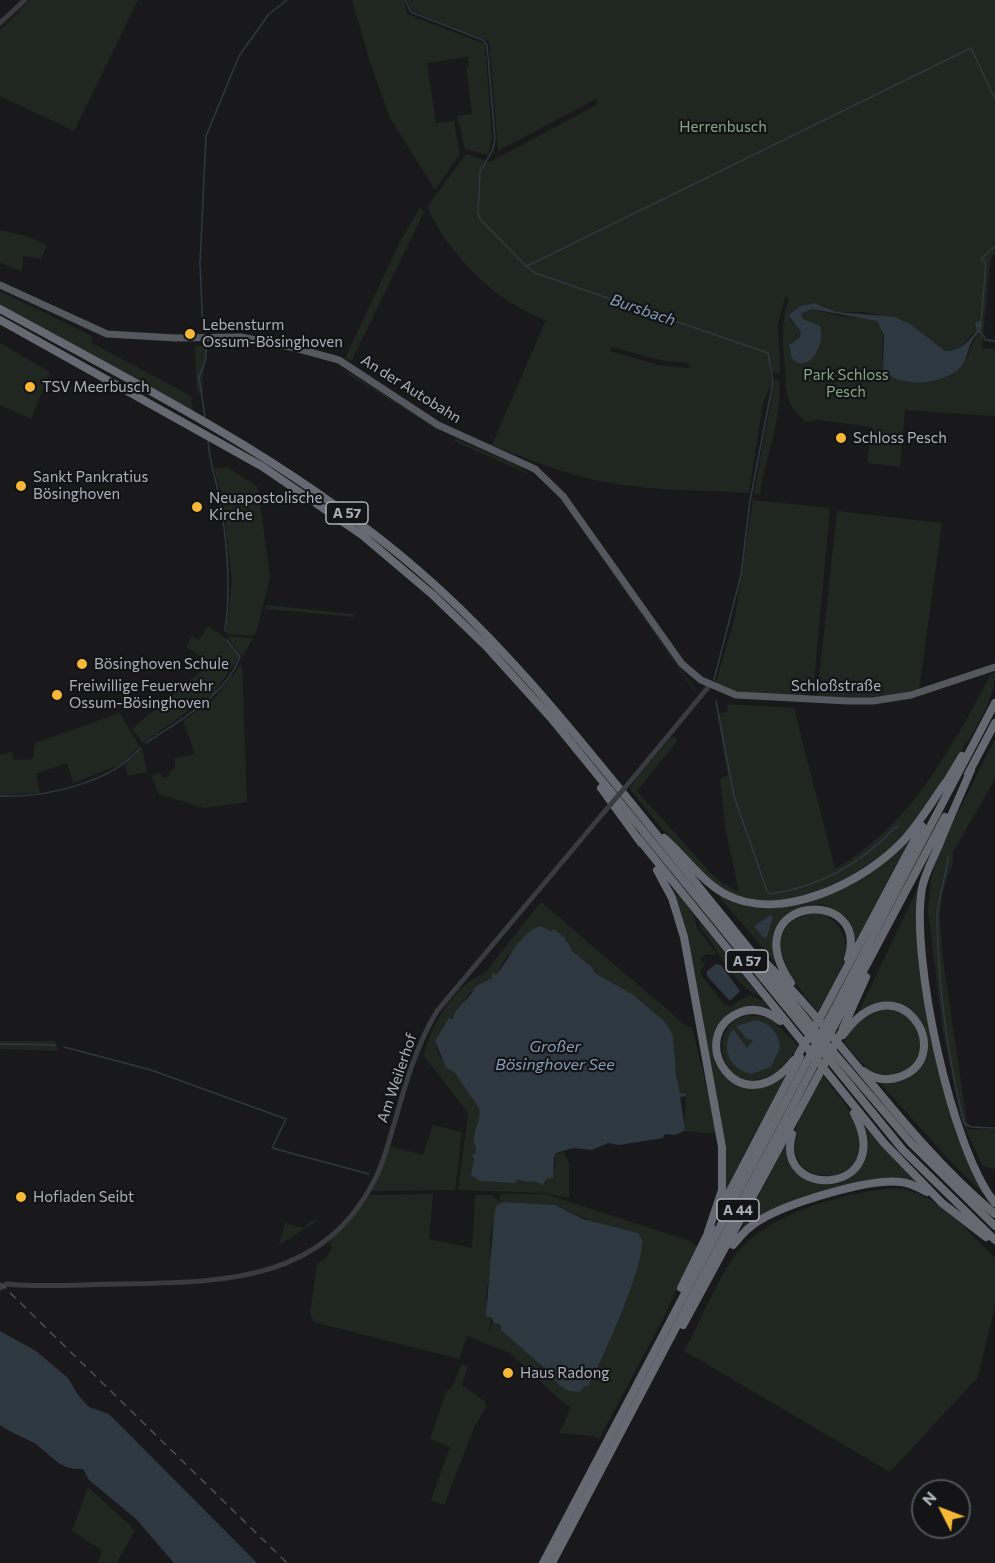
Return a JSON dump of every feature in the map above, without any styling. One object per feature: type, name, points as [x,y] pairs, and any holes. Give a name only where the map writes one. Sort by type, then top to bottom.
[{"type":"highway","name":"A 57","points":[[0,309],[190,413],[268,459],[344,511],[439,589],[526,676],[885,1115],[995,1226]]},
{"type":"highway","name":"A 57","points":[[0,320],[213,436],[302,492],[408,572],[486,646],[568,738],[891,1137],[931,1180],[995,1241]]},
{"type":"highway","name":"A 44","points":[[543,1563],[807,1064],[834,1026],[971,770],[995,703]]},
{"type":"highway","points":[[651,827],[712,884],[727,895],[759,904],[788,902],[835,888],[876,865],[912,831],[990,722]]},
{"type":"highway","name":"A 44","points":[[834,1026],[990,722]]},
{"type":"highway","points":[[568,738],[572,751],[638,838],[792,1032],[884,1143],[936,1197],[975,1231],[995,1241]]},
{"type":"highway","points":[[971,770],[924,880],[920,923],[928,994],[954,1119],[974,1169],[995,1203]]},
{"type":"highway","points":[[842,975],[946,782]]},
{"type":"highway","points":[[638,838],[672,898],[689,961],[724,1162],[722,1190],[708,1232]]},
{"type":"highway","points":[[792,1032],[768,1013],[753,1010],[738,1014],[721,1029],[716,1046],[719,1061],[728,1076],[738,1082],[762,1084],[832,1050],[842,975],[850,941],[843,921],[835,914],[815,908],[795,912],[786,919],[776,942],[777,956],[783,971],[810,1011]]},
{"type":"highway","points":[[741,939],[785,982],[851,1061],[943,1163],[995,1214]]},
{"type":"highway","points":[[842,1092],[859,1123],[864,1147],[859,1164],[844,1178],[825,1182],[814,1180],[798,1169],[790,1152],[790,1140],[800,1111],[811,1035],[866,1010],[887,1005],[906,1011],[921,1026],[924,1037],[921,1057],[905,1075],[880,1080],[869,1075],[851,1061]]},
{"type":"highway","points":[[661,1339],[675,1300],[708,1232],[807,1064]]},
{"type":"highway","name":"A 44","points":[[552,1563],[663,1351],[807,1064]]},
{"type":"highway","points":[[663,1351],[674,1341],[720,1261],[800,1111]]},
{"type":"highway","points":[[720,1261],[739,1238],[758,1221],[775,1212],[832,1193],[875,1183],[900,1182],[936,1197]]},
{"type":"main road","name":"An der Autobahn","points":[[0,285],[107,334],[176,339],[241,338],[334,358],[438,425],[530,466],[544,476],[563,496],[679,661],[690,672],[710,685]]},
{"type":"main road","name":"Schloßstraße","points":[[710,685],[747,697],[873,701],[928,691],[995,667]]},
{"type":"street","points":[[0,23],[25,0]]},
{"type":"street","name":"Am Weilerhof","points":[[0,1287],[7,1284],[220,1279],[258,1274],[289,1264],[326,1241],[357,1209],[378,1174],[410,1066],[434,1017],[453,989],[710,685]]},
{"type":"green space","points":[[30,0],[138,0],[74,131],[0,96],[0,30]]},
{"type":"green space","points":[[352,0],[404,0],[407,14],[485,44],[492,138],[488,155],[465,149],[457,116],[472,114],[466,68],[469,67],[468,57],[427,63],[436,123],[454,121],[460,154],[435,190],[390,118],[370,62]]},
{"type":"green space","name":"Herrenbusch","points":[[407,0],[995,0],[995,252],[990,261],[982,348],[995,349],[995,416],[905,410],[900,467],[867,463],[872,427],[818,420],[807,422],[794,411],[791,405],[787,392],[783,340],[784,317],[789,297],[785,297],[778,324],[780,374],[774,373],[769,368],[772,382],[763,402],[749,493],[662,489],[610,483],[565,472],[492,445],[546,320],[509,301],[476,275],[448,243],[427,207],[466,154],[490,162],[598,104],[596,99],[498,151],[489,41],[411,9]],"holes":[[[822,305],[837,312],[864,312],[902,320],[945,351],[957,350],[977,330],[979,334],[962,366],[952,374],[929,382],[913,377],[882,360],[883,331],[874,319],[840,316],[812,309],[801,316],[821,338],[817,352],[791,343],[798,339],[801,332],[789,318],[790,312]],[[612,347],[664,361],[689,363],[689,368],[659,365],[610,351]]]},
{"type":"green space","points":[[420,207],[424,212],[352,360],[345,358],[399,244]]},
{"type":"green space","points":[[0,230],[26,236],[47,245],[41,259],[23,256],[22,271],[0,263]]},
{"type":"green space","points":[[0,291],[92,336],[92,343],[191,396],[193,410],[0,306]]},
{"type":"green space","name":"TSV Meerbusch","points":[[0,343],[50,372],[31,419],[0,405]]},
{"type":"green space","points":[[208,343],[203,392],[197,393],[195,347]]},
{"type":"green space","points":[[340,369],[352,374],[454,440]]},
{"type":"green space","points":[[775,378],[779,381],[780,395],[776,423],[760,494],[754,494]]},
{"type":"green space","points":[[456,439],[506,461],[530,474],[454,441]]},
{"type":"green space","points":[[214,468],[228,468],[258,487],[270,577],[257,630],[253,636],[226,634],[232,581],[222,498]]},
{"type":"green space","points":[[753,500],[830,508],[813,692],[792,696],[763,695],[734,691],[716,682],[735,617]]},
{"type":"green space","points":[[837,511],[942,523],[919,690],[894,696],[868,698],[817,696]]},
{"type":"green space","points":[[573,518],[696,691],[695,692]]},
{"type":"green space","points":[[266,605],[354,614],[354,617],[265,609]]},
{"type":"green space","points":[[208,626],[224,637],[240,656],[214,693],[143,743],[132,729],[208,665],[211,667],[213,664],[186,647],[192,636],[199,640]]},
{"type":"green space","points":[[227,636],[251,638],[253,638],[242,657]]},
{"type":"green space","points":[[242,663],[247,802],[204,808],[159,794],[151,776],[159,773],[164,778],[170,776],[169,772],[175,768],[175,758],[195,754],[183,721],[214,699]]},
{"type":"green space","points":[[995,672],[991,695],[982,717],[936,793],[912,827],[877,861],[839,884],[817,892],[795,898],[773,900],[751,899],[730,893],[692,862],[629,788],[672,736],[678,740],[637,791],[711,873],[722,883],[739,892],[726,832],[720,779],[728,775],[717,715],[728,711],[727,704],[794,708],[835,869],[886,831],[907,808],[944,757],[991,674]]},
{"type":"green space","points":[[120,713],[139,746],[124,763],[73,783],[67,763],[36,774],[40,793],[0,795],[0,755],[12,752],[14,760],[33,759],[35,743]]},
{"type":"green space","points":[[995,739],[995,779],[953,852],[953,862],[942,894],[940,916],[943,960],[968,1129],[995,1129],[995,1169],[983,1166],[961,1120],[943,1032],[928,911],[931,879],[938,852]]},
{"type":"green space","points":[[142,747],[147,772],[128,776],[125,765]]},
{"type":"green space","points":[[912,836],[855,946],[838,913],[820,904],[810,905],[793,913],[779,928],[773,942],[776,963],[719,897],[722,895],[751,906],[820,896]]},
{"type":"green space","points":[[668,883],[693,913],[697,928],[716,953],[715,955],[706,954],[700,959],[704,964],[700,973],[722,1002],[730,1006],[749,995],[763,1001],[770,1010],[735,1012],[714,1047],[740,1086],[759,1088],[786,1075],[725,1191],[722,1138]]},
{"type":"green space","points":[[920,883],[922,950],[953,1121],[971,1171],[992,1202],[952,1163],[844,1043]]},
{"type":"green space","points":[[541,902],[684,1024],[692,1027],[718,1134],[684,1131],[686,1094],[680,1093],[671,1050],[665,1034],[646,1007],[616,984],[595,973],[592,967],[572,951],[568,942],[546,930],[534,931],[520,940],[516,951],[507,956],[496,975],[469,994],[435,1041],[439,1055],[460,1078],[480,1111],[475,1133],[476,1151],[471,1155],[474,1159],[472,1171],[481,1181],[518,1179],[545,1184],[555,1167],[556,1154],[563,1152],[569,1163],[569,1198],[545,1193],[458,1190],[468,1113],[424,1056],[427,1045],[438,1020],[454,996],[464,986],[484,974]]},
{"type":"green space","points":[[822,913],[836,923],[843,935],[846,947],[839,973],[818,1012],[796,984],[787,968],[781,938],[786,926],[799,917]]},
{"type":"green space","points":[[699,921],[759,996],[742,984],[726,966],[700,927]]},
{"type":"green space","points":[[748,1015],[770,1018],[799,1046],[780,1068],[756,1080],[746,1080],[736,1076],[729,1068],[722,1050],[722,1041],[730,1025]]},
{"type":"green space","points":[[0,1041],[55,1041],[58,1051],[0,1049]]},
{"type":"green space","points":[[823,1076],[851,1114],[860,1140],[858,1155],[852,1166],[829,1175],[816,1174],[805,1169],[797,1159],[794,1144],[800,1117]]},
{"type":"green space","points":[[862,1123],[915,1181],[852,1186],[741,1229],[785,1146],[812,1181],[827,1184],[849,1179],[862,1161],[864,1136]]},
{"type":"green space","points":[[433,1125],[462,1132],[455,1190],[372,1191],[390,1146],[423,1155]]},
{"type":"green space","points":[[898,1188],[927,1198],[939,1206],[995,1258],[995,1306],[978,1377],[890,1472],[684,1351],[719,1281],[733,1258],[747,1242],[785,1217],[808,1208],[855,1194]]},
{"type":"green space","points":[[433,1194],[429,1239],[472,1248],[475,1195],[491,1195],[500,1202],[500,1194],[545,1194],[690,1241],[697,1246],[662,1321],[599,1439],[593,1436],[559,1433],[571,1407],[562,1402],[510,1353],[467,1336],[459,1359],[314,1322],[310,1314],[317,1264],[326,1258],[332,1248],[329,1242],[345,1227],[370,1195]],"holes":[[[503,1202],[555,1205],[643,1244],[609,1342],[554,1380],[498,1325],[493,1322],[488,1334],[492,1317],[486,1298],[494,1218]]]},
{"type":"green space","points":[[320,1219],[279,1245],[285,1223],[303,1228],[311,1221]]},
{"type":"green space","points":[[462,1364],[468,1367],[462,1385],[485,1402],[486,1407],[474,1428],[444,1505],[431,1500],[450,1447],[430,1439],[446,1392],[452,1387]]},
{"type":"green space","points":[[88,1487],[135,1530],[117,1563],[98,1563],[102,1550],[72,1531]]},
{"type":"water","points":[[814,303],[837,312],[895,317],[910,324],[945,351],[955,350],[967,342],[977,330],[975,322],[981,321],[982,327],[970,344],[963,364],[954,373],[934,381],[911,382],[900,380],[883,370],[884,335],[877,321],[812,309],[801,314],[803,319],[820,326],[820,345],[814,357],[809,361],[798,363],[792,359],[789,345],[799,338],[801,332],[788,315],[801,306]]},
{"type":"water","points":[[771,915],[773,918],[767,937],[764,938],[754,926]]},
{"type":"water","name":"Großer Bösinghover See","points":[[540,926],[550,931],[554,929],[565,938],[565,942],[568,942],[572,951],[592,967],[595,973],[632,994],[664,1021],[673,1035],[680,1093],[686,1094],[680,1097],[685,1127],[684,1131],[675,1135],[665,1134],[663,1138],[619,1145],[608,1143],[592,1150],[573,1148],[556,1153],[553,1177],[547,1179],[543,1185],[518,1179],[515,1183],[480,1181],[471,1175],[474,1159],[471,1154],[476,1152],[474,1139],[479,1108],[455,1073],[446,1067],[435,1041],[449,1018],[453,1019],[456,1011],[475,987],[492,978],[492,973],[496,975],[520,941]]},
{"type":"water","points":[[716,964],[721,965],[740,991],[730,1001],[707,976],[707,971]]},
{"type":"water","points":[[755,1020],[770,1026],[778,1038],[780,1048],[771,1067],[751,1074],[732,1062],[727,1043],[733,1029],[747,1048],[753,1041],[746,1038],[736,1026]]},
{"type":"water","points":[[504,1202],[555,1205],[583,1219],[638,1233],[642,1240],[637,1270],[630,1291],[603,1356],[588,1386],[584,1386],[580,1392],[569,1391],[560,1386],[542,1366],[501,1330],[501,1326],[486,1316],[494,1218],[496,1206]]},
{"type":"water","points":[[0,1331],[36,1351],[68,1378],[78,1395],[89,1407],[109,1414],[257,1563],[174,1563],[136,1519],[89,1480],[83,1469],[62,1465],[34,1443],[0,1425]]},
{"type":"waterway","points":[[203,331],[200,263],[206,136],[239,56],[269,14],[287,0]]},
{"type":"waterway","name":"Bursbach","points":[[405,0],[411,12],[483,40],[487,45],[495,139],[492,151],[480,172],[478,212],[480,219],[526,266],[535,273],[768,353],[773,382],[750,501],[741,575],[714,680]]},
{"type":"waterway","points":[[527,266],[971,48],[995,99]]},
{"type":"waterway","points":[[981,321],[986,263],[981,259],[995,246]]},
{"type":"waterway","points":[[980,331],[986,340],[995,341]]},
{"type":"waterway","points":[[205,417],[199,377],[206,359],[206,345]]},
{"type":"waterway","points":[[208,440],[220,499],[227,554],[228,600],[225,631]]},
{"type":"waterway","points":[[146,743],[200,706],[224,684],[240,657],[227,640]]},
{"type":"waterway","points":[[716,701],[734,796],[767,891],[771,894],[806,886],[838,872],[868,852],[894,828],[899,827]]},
{"type":"waterway","points":[[0,796],[36,794],[76,786],[112,771],[140,748]]},
{"type":"waterway","points":[[948,856],[937,917],[939,969],[953,1073],[964,1123],[971,1127],[995,1128]]},
{"type":"waterway","points":[[0,1044],[56,1045]]},
{"type":"waterway","points":[[64,1047],[151,1070],[286,1119],[272,1148],[369,1174]]},
{"type":"railway","points":[[0,1283],[287,1563]]},
{"type":"place","name":"Lebensturm Ossum-Bösinghoven","points":[[190,334]]},
{"type":"place","name":"TSV Meerbusch","points":[[30,387]]},
{"type":"place","name":"Schloss Pesch","points":[[841,438]]},
{"type":"place","name":"Sankt Pankratius Bösinghoven","points":[[21,486]]},
{"type":"place","name":"Neuapostolische Kirche","points":[[197,507]]},
{"type":"place","name":"Bösinghoven Schule","points":[[82,664]]},
{"type":"place","name":"Freiwillige Feuerwehr Ossum-Bösinghoven","points":[[57,695]]},
{"type":"place","name":"Hofladen Seibt","points":[[21,1197]]},
{"type":"place","name":"Haus Radong","points":[[508,1373]]},
{"type":"park label","name":"Park Schloss Pesch","points":[[846,384]]}]
